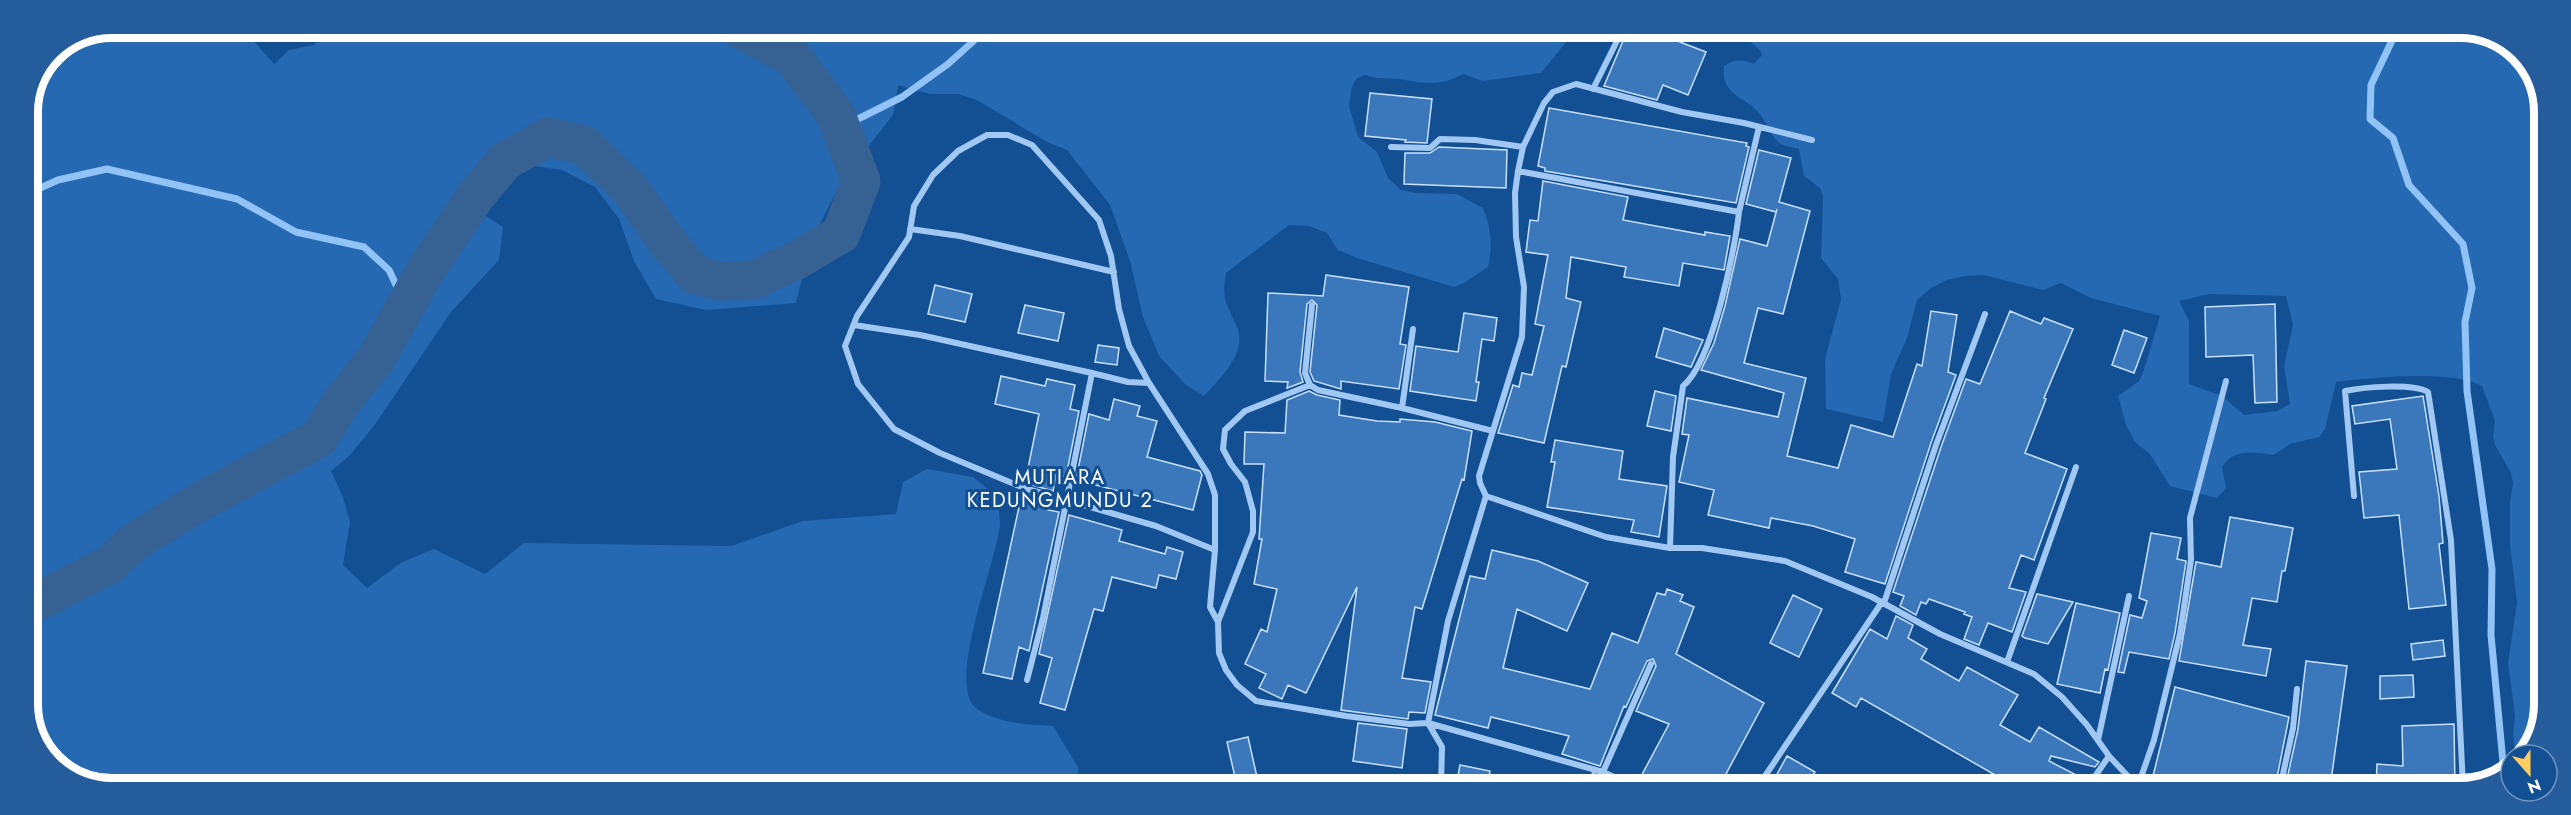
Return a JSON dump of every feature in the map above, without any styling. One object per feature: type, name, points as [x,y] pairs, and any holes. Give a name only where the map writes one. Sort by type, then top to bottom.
[{"type":"street","points":[[1593,89],[1618,38]]},
{"type":"street","points":[[1441,778],[1442,747],[1428,723],[1448,621],[1486,496],[1479,476],[1522,337],[1524,287],[1516,237],[1515,193],[1523,147],[1544,103],[1553,92],[1576,84],[1682,112],[1812,140]]},
{"type":"street","points":[[1670,548],[1673,457],[1683,386],[1691,379],[1710,338],[1736,240],[1739,212],[1759,127]]},
{"type":"street","points":[[1215,550],[1156,526],[1024,488],[940,453],[894,429],[858,384],[845,346],[876,286],[909,237],[914,207],[933,175],[957,151],[987,135],[1008,135],[1032,145],[1100,220],[1114,272],[1119,309],[1129,346],[1149,382],[1208,474],[1215,495],[1215,550],[1210,607],[1218,622]]},
{"type":"street","points":[[1391,147],[1430,148],[1440,139],[1474,140],[1523,147]]},
{"type":"street","points":[[1518,171],[1739,212]]},
{"type":"street","points":[[910,229],[960,236],[1114,272]]},
{"type":"street","points":[[1312,305],[1305,373],[1310,385],[1318,390],[1493,431]]},
{"type":"street","points":[[1764,778],[1883,603],[1936,445],[1985,314]]},
{"type":"street","points":[[854,325],[911,333],[1128,382],[1149,382]]},
{"type":"street","points":[[1402,408],[1413,329]]},
{"type":"street","points":[[1028,680],[1046,606],[1065,498],[1092,373]]},
{"type":"street","points":[[2141,778],[2154,740],[2180,634],[2191,560],[2190,518],[2226,381]]},
{"type":"street","points":[[1310,385],[1245,411],[1225,430],[1223,448],[1231,464],[1245,482],[1253,511],[1253,532],[1218,622],[1219,653],[1226,670],[1237,685],[1256,701],[1409,724],[1428,723],[1603,772],[1616,778]]},
{"type":"street","points":[[2354,496],[2345,391],[2414,388],[2428,392],[2445,489],[2451,540],[2463,778]]},
{"type":"street","points":[[2007,662],[2076,467]]},
{"type":"street","points":[[1486,496],[1606,537],[1670,548],[1702,548],[1785,561],[1883,603],[1940,634],[2034,674],[2062,697],[2130,778]]},
{"type":"street","points":[[2098,740],[2129,596]]},
{"type":"street","points":[[1603,772],[1651,664]]},
{"type":"street","points":[[2282,778],[2293,728],[2297,689]]},
{"type":"street","points":[[2094,778],[2109,756]]},
{"type":"lane","points":[[1593,778],[1595,770]]},
{"type":"shaded area","points":[[112,38],[251,38],[274,64],[289,50],[313,45],[323,38],[1569,38],[1541,73],[1483,81],[1463,74],[1446,81],[1431,83],[1366,75],[1357,78],[1352,86],[1349,106],[1358,137],[1377,152],[1388,178],[1401,190],[1416,193],[1457,194],[1483,208],[1490,237],[1488,267],[1454,287],[1357,258],[1338,250],[1327,233],[1309,226],[1289,225],[1226,273],[1225,296],[1237,327],[1239,346],[1224,374],[1204,396],[1186,385],[1159,356],[1143,317],[1130,261],[1110,205],[1067,150],[1047,142],[977,100],[958,94],[930,94],[898,85],[893,115],[844,177],[811,241],[796,303],[706,310],[656,299],[634,261],[619,219],[595,187],[562,170],[534,166],[502,184],[478,211],[503,227],[499,260],[451,312],[374,426],[349,456],[331,471],[343,497],[350,522],[343,565],[367,588],[402,562],[434,549],[485,574],[524,543],[731,546],[803,521],[896,514],[903,482],[927,469],[973,477],[996,496],[1000,524],[970,646],[967,671],[968,692],[974,706],[990,716],[1012,722],[1053,726],[1078,767],[1079,778],[112,778],[92,775],[70,765],[47,740],[40,723],[38,708],[38,112],[43,83],[50,70],[70,50],[83,43]]},
{"type":"shaded area","points":[[1746,38],[2469,38],[2488,43],[2508,56],[2524,74],[2531,92],[2533,107],[2534,704],[2531,723],[2522,743],[2514,743],[2515,715],[2508,663],[2517,603],[2510,544],[2510,503],[2513,483],[2511,473],[2495,445],[2493,436],[2495,421],[2482,386],[2468,381],[2431,376],[2336,382],[2325,429],[2319,437],[2290,444],[2274,455],[2252,452],[2232,457],[2222,467],[2226,488],[2217,498],[2170,486],[2150,454],[2135,442],[2126,425],[2118,396],[2139,381],[2160,316],[2091,298],[2061,283],[2043,290],[1984,275],[1947,280],[1931,288],[1917,300],[1907,338],[1891,374],[1883,422],[1826,409],[1825,359],[1841,299],[1838,279],[1821,258],[1823,197],[1820,188],[1804,176],[1799,149],[1777,141],[1759,113],[1729,89],[1724,76],[1724,66],[1735,61],[1754,64],[1762,55],[1760,50]],"holes":[[[2209,294],[2286,296],[2293,325],[2284,366],[2290,404],[2277,411],[2244,415],[2222,396],[2189,384],[2189,321],[2179,301]]]},
{"type":"building","points":[[1624,38],[1669,38],[1706,52],[1688,95],[1663,85],[1657,100],[1604,86]]},
{"type":"building","points":[[1370,93],[1432,99],[1427,143],[1365,136]]},
{"type":"building","points":[[1549,108],[1747,143],[1746,146],[1749,147],[1736,203],[1545,171],[1545,168],[1538,166]]},
{"type":"building","points":[[1439,147],[1507,150],[1506,188],[1404,184],[1405,153],[1430,153]]},
{"type":"building","points":[[1759,150],[1791,158],[1779,202],[1810,211],[1783,314],[1758,308],[1744,363],[1806,378],[1787,456],[1838,468],[1851,425],[1893,437],[1917,364],[1922,366],[1931,311],[1957,315],[1948,372],[1956,375],[1885,584],[1845,572],[1855,539],[1813,526],[1771,518],[1769,528],[1708,515],[1714,490],[1679,482],[1689,435],[1682,434],[1687,398],[1778,417],[1784,393],[1701,370],[1714,343],[1740,239],[1767,246],[1777,209],[1776,212],[1746,204]]},
{"type":"building","points":[[1543,181],[1628,197],[1623,220],[1705,235],[1705,232],[1730,236],[1724,270],[1683,263],[1679,286],[1624,277],[1626,267],[1571,257],[1566,298],[1581,302],[1566,367],[1562,366],[1544,443],[1498,433],[1513,385],[1519,387],[1522,373],[1532,375],[1544,326],[1535,324],[1548,255],[1526,252],[1530,220],[1538,221]]},
{"type":"building","points":[[1326,275],[1409,287],[1400,344],[1406,345],[1399,389],[1341,381],[1341,389],[1314,381],[1310,372],[1317,305],[1312,300],[1307,304],[1300,372],[1303,382],[1287,388],[1288,382],[1265,381],[1268,293],[1323,296]]},
{"type":"building","points":[[935,285],[972,294],[965,322],[928,314]]},
{"type":"building","points":[[2275,304],[2277,402],[2255,403],[2253,355],[2206,357],[2205,307]]},
{"type":"building","points":[[1025,305],[1064,313],[1058,341],[1018,333]]},
{"type":"building","points":[[2010,311],[2041,324],[2044,318],[2073,329],[2044,398],[2046,399],[2025,453],[2067,469],[2034,560],[2021,555],[2009,588],[2026,592],[2012,632],[1988,623],[1979,645],[1964,639],[1972,617],[1964,614],[1965,612],[1929,599],[1926,604],[1921,602],[1916,615],[1900,606],[1904,596],[1893,592],[1966,379],[1980,384]]},
{"type":"building","points":[[1464,313],[1497,318],[1494,341],[1482,339],[1476,382],[1479,382],[1476,401],[1410,391],[1416,346],[1458,352]]},
{"type":"building","points":[[1664,328],[1703,340],[1691,367],[1656,357]]},
{"type":"building","points":[[2124,330],[2147,338],[2134,373],[2112,365]]},
{"type":"building","points":[[1098,345],[1119,348],[1117,365],[1095,362]]},
{"type":"building","points":[[1001,376],[1045,386],[1047,379],[1075,385],[1070,409],[1079,411],[1066,477],[1056,475],[1053,491],[1025,483],[1039,414],[995,404]]},
{"type":"building","points":[[1309,391],[1340,400],[1339,415],[1377,421],[1400,422],[1400,419],[1435,422],[1472,431],[1464,480],[1462,479],[1422,609],[1415,607],[1402,678],[1431,682],[1425,713],[1409,712],[1408,719],[1341,710],[1357,587],[1306,693],[1288,685],[1282,699],[1259,688],[1266,674],[1245,664],[1261,629],[1267,632],[1277,589],[1254,584],[1262,539],[1259,539],[1264,464],[1244,464],[1245,432],[1285,433],[1287,400]]},
{"type":"building","points":[[1655,391],[1676,396],[1671,431],[1647,426]]},
{"type":"building","points":[[2423,396],[2439,496],[2443,543],[2439,544],[2446,605],[2409,609],[2399,515],[2364,518],[2359,472],[2397,469],[2390,419],[2355,424],[2352,406]]},
{"type":"building","points":[[1114,399],[1140,406],[1137,416],[1157,421],[1147,457],[1200,471],[1202,475],[1193,510],[1076,480],[1089,414],[1109,420]]},
{"type":"building","points":[[1555,440],[1623,451],[1619,479],[1667,486],[1659,537],[1631,532],[1634,520],[1547,507],[1555,462],[1551,462]]},
{"type":"building","points":[[1022,493],[1050,501],[1048,510],[1059,512],[1029,651],[1019,647],[1012,679],[983,673]]},
{"type":"building","points":[[1069,515],[1122,530],[1119,541],[1165,554],[1167,547],[1183,552],[1176,579],[1159,575],[1156,588],[1112,577],[1103,611],[1094,609],[1065,710],[1040,703],[1052,658],[1039,654]]},
{"type":"building","points":[[2230,517],[2293,528],[2277,602],[2252,598],[2243,645],[2271,649],[2266,676],[2179,661],[2196,562],[2221,567]]},
{"type":"building","points":[[2151,533],[2181,538],[2177,559],[2186,561],[2169,659],[2129,652],[2124,673],[2118,672],[2130,615],[2142,618],[2147,601],[2139,598]]},
{"type":"building","points":[[1492,550],[1538,561],[1588,583],[1567,631],[1517,609],[1503,668],[1590,689],[1612,633],[1638,643],[1657,593],[1665,595],[1667,589],[1683,595],[1680,601],[1694,607],[1676,654],[1764,703],[1724,778],[1640,778],[1669,724],[1636,711],[1656,666],[1653,659],[1647,661],[1626,707],[1624,706],[1600,766],[1562,754],[1569,736],[1491,717],[1488,728],[1435,715],[1470,576],[1485,579]]},
{"type":"building","points":[[2037,594],[2073,602],[2048,644],[2022,636]]},
{"type":"building","points":[[1793,595],[1822,609],[1799,657],[1770,643]]},
{"type":"building","points":[[2076,603],[2120,613],[2108,670],[2105,669],[2100,693],[2057,684]]},
{"type":"building","points":[[1896,616],[1913,625],[1908,638],[1927,649],[1921,659],[1959,681],[1967,667],[2018,695],[2000,725],[2030,742],[2039,727],[2099,762],[2095,767],[2051,756],[2049,761],[2082,778],[2000,778],[1861,698],[1856,707],[1832,693],[1870,629],[1887,639]]},
{"type":"building","points":[[2443,640],[2445,656],[2413,660],[2411,644]]},
{"type":"building","points":[[2306,661],[2347,666],[2331,778],[2287,778],[2298,729]]},
{"type":"building","points":[[2413,675],[2414,697],[2380,699],[2380,676]]},
{"type":"building","points":[[2175,687],[2289,717],[2277,778],[2152,778]]},
{"type":"building","points":[[1358,723],[1407,729],[1402,768],[1353,761]]},
{"type":"building","points":[[2454,724],[2455,778],[2376,778],[2377,764],[2403,766],[2402,726]]},
{"type":"building","points":[[1248,737],[1257,778],[1235,778],[1227,742]]},
{"type":"building","points":[[1787,756],[1815,772],[1811,778],[1775,778]]},
{"type":"building","points":[[1460,765],[1490,771],[1489,778],[1458,778]]},
{"type":"waterway","points":[[38,601],[109,565],[134,542],[199,502],[319,438],[340,404],[376,359],[425,271],[475,197],[505,161],[548,137],[584,145],[629,188],[665,239],[695,275],[718,281],[753,280],[795,261],[841,234],[861,181],[836,115],[793,58],[756,38]]},
{"type":"waterway","points":[[842,127],[902,97],[948,64],[977,38]]},
{"type":"waterway","points":[[2393,38],[2371,85],[2370,119],[2393,138],[2409,185],[2463,244],[2472,288],[2465,322],[2467,391],[2492,569],[2491,635],[2501,743]]},
{"type":"waterway","points":[[38,189],[58,180],[107,169],[237,199],[296,232],[364,247],[389,270],[406,306]]},
{"type":"district","name":"MUTIARA KEDUNGMUNDU 2","points":[[1060,488]]}]
